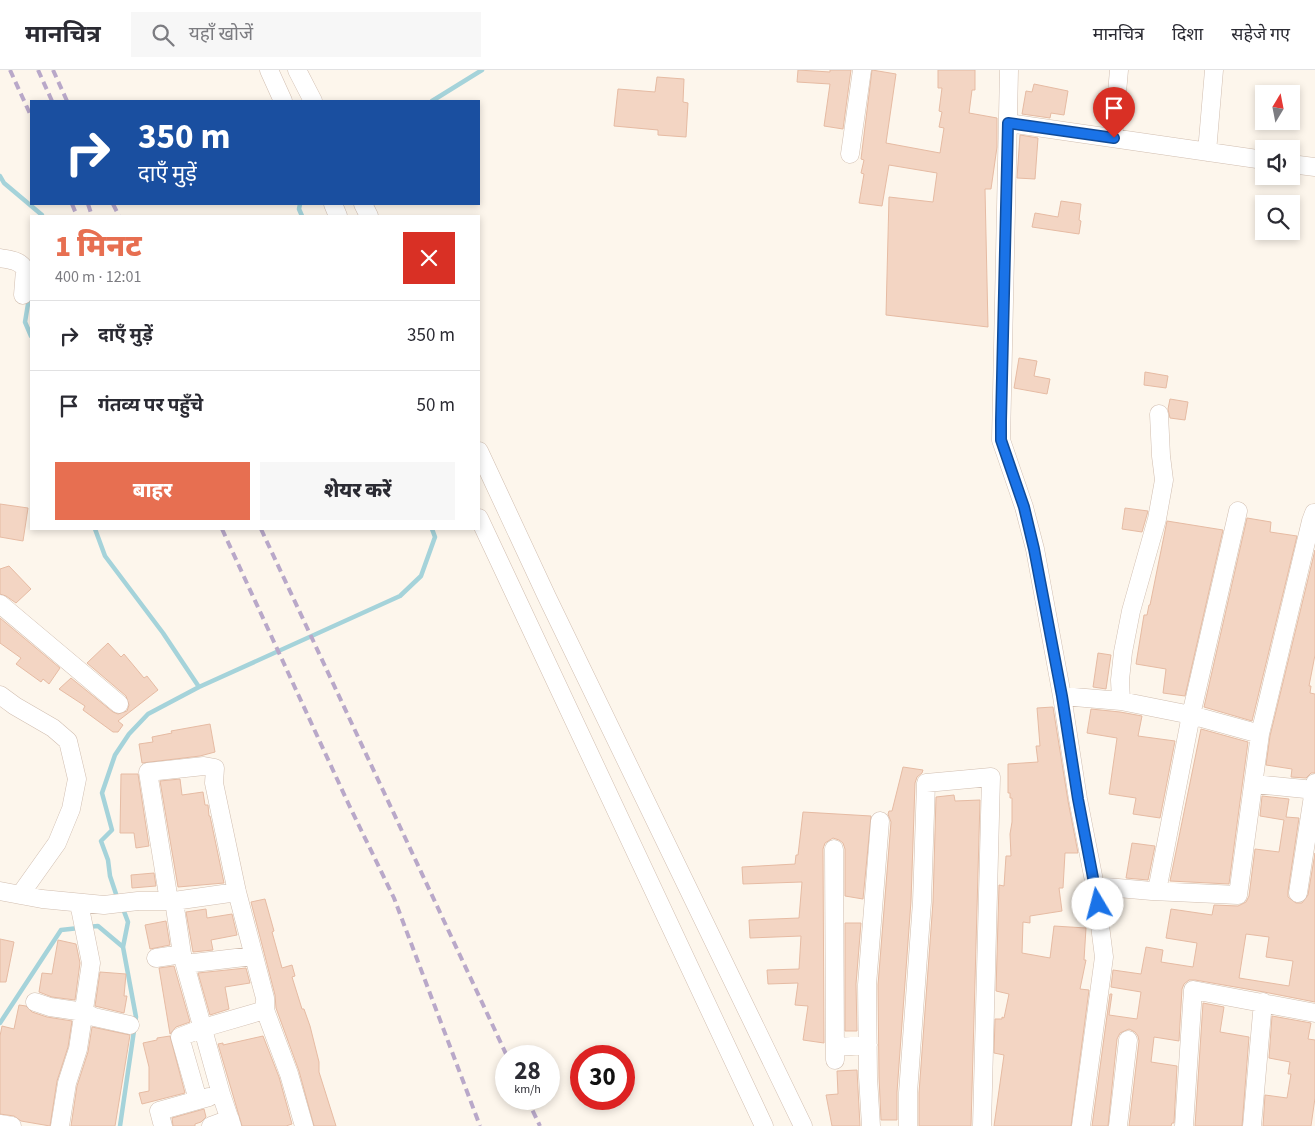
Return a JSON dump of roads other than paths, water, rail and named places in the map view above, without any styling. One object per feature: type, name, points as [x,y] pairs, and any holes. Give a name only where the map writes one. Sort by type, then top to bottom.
[{"type":"street","points":[[269,70],[283,100]]},
{"type":"street","points":[[297,70],[312,100]]},
{"type":"street","points":[[850,154],[862,70]]},
{"type":"street","points":[[1009,70],[1001,440],[1024,507],[1034,549],[1095,886],[1104,957],[1081,1126]]},
{"type":"street","points":[[1114,138],[1119,70]]},
{"type":"street","points":[[1207,152],[1214,70]]},
{"type":"street","points":[[1008,123],[1255,159]]},
{"type":"street","points":[[1300,165],[1315,167]]},
{"type":"street","points":[[0,258],[20,263],[23,266],[25,270],[23,295]]},
{"type":"street","points":[[1121,701],[1120,680],[1129,619],[1157,519],[1164,480],[1160,456],[1159,414]]},
{"type":"street","points":[[480,453],[547,598],[803,1126]]},
{"type":"street","points":[[1157,891],[1192,715],[1238,510]]},
{"type":"street","points":[[1095,886],[1238,895],[1260,734],[1311,521],[1315,513]]},
{"type":"street","points":[[480,520],[764,1126]]},
{"type":"street","points":[[0,604],[119,704]]},
{"type":"street","points":[[0,694],[15,706],[52,728],[68,741],[77,780],[70,809],[57,843],[20,895]]},
{"type":"street","points":[[1062,696],[1121,701],[1192,715],[1260,734]]},
{"type":"street","points":[[211,1126],[231,1123],[183,959],[148,772],[204,766],[215,768],[214,783],[237,892],[265,998],[265,1010],[290,1074],[304,1126]]},
{"type":"street","points":[[908,1126],[908,1093],[922,902],[926,783],[991,777],[982,1126]]},
{"type":"street","points":[[1254,784],[1314,788],[1298,893]]},
{"type":"street","points":[[871,1126],[867,985],[880,821]]},
{"type":"street","points":[[834,849],[835,1053],[868,1045]]},
{"type":"street","points":[[0,891],[42,899],[104,905],[138,901],[171,901],[237,892]]},
{"type":"street","points":[[60,1126],[67,1082],[78,1049],[91,963],[79,903]]},
{"type":"street","points":[[156,958],[183,959],[253,956]]},
{"type":"street","points":[[1184,1126],[1193,990],[1315,1012]]},
{"type":"street","points":[[35,1002],[50,1007],[84,1012],[94,1017],[130,1025]]},
{"type":"street","points":[[1252,1126],[1263,1002]]},
{"type":"street","points":[[198,1100],[180,1037],[203,1028],[265,1010]]},
{"type":"street","points":[[1118,1126],[1128,1040]]},
{"type":"street","points":[[163,1126],[159,1111],[222,1094]]},
{"type":"street","points":[[0,1124],[12,1126]]},
{"type":"waterway","points":[[434,100],[482,70]]},
{"type":"waterway","points":[[0,176],[4,183],[30,205]]},
{"type":"waterway","points":[[30,205],[42,215]]},
{"type":"waterway","points":[[300,205],[302,215]]},
{"type":"waterway","points":[[29,298],[25,322],[30,334]]},
{"type":"waterway","points":[[95,530],[105,556],[163,633],[199,687]]},
{"type":"waterway","points":[[118,900],[101,841],[112,830],[102,793],[115,755],[129,734],[148,714],[199,687],[400,596],[421,576],[435,537],[432,530]]},
{"type":"waterway","points":[[120,1126],[136,1017],[123,947],[128,922],[122,906]]},
{"type":"waterway","points":[[87,927],[98,926],[123,947]]},
{"type":"waterway","points":[[0,1023],[61,930],[79,928]]},
{"type":"railway","points":[[10,70],[30,114]]},
{"type":"railway","points":[[38,70],[52,100]]},
{"type":"railway","points":[[53,70],[67,100]]},
{"type":"railway","points":[[72,205],[77,215]]},
{"type":"railway","points":[[88,205],[92,215]]},
{"type":"railway","points":[[114,205],[118,215]]},
{"type":"railway","points":[[222,530],[394,898],[480,1126]]},
{"type":"railway","points":[[261,530],[502,1045]]},
{"type":"railway","points":[[532,1110],[540,1126]]}]
